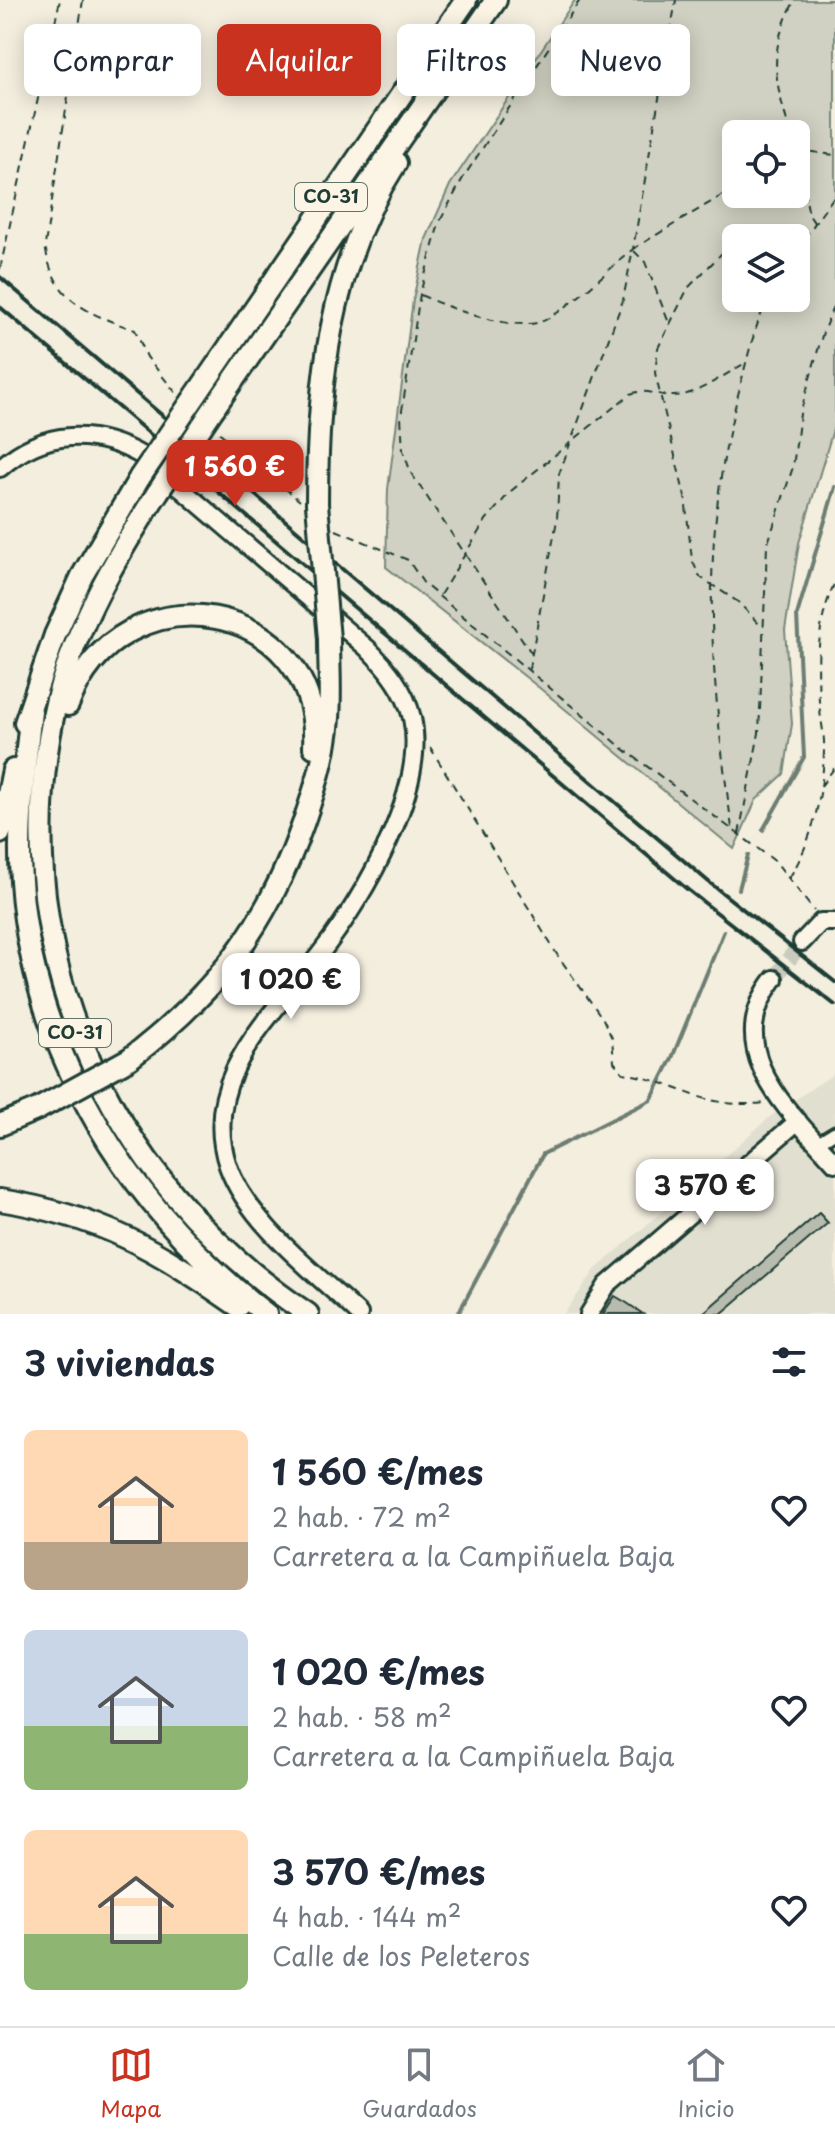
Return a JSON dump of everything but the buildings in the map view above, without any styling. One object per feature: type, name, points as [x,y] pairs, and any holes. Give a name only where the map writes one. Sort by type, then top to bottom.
[{"type":"highway","name":"CO-31","points":[[266,1314],[214,1270],[169,1225],[114,1153],[68,1070],[44,1003],[25,922],[20,831],[31,711],[55,635],[82,576],[188,396],[466,0]]},
{"type":"highway","name":"CO-31","points":[[480,24],[496,0]]},
{"type":"highway","name":"CO-31","points":[[249,1273],[185,1211],[143,1160],[115,1117],[74,1031],[45,918],[40,851],[49,737],[71,655],[91,607],[158,492],[214,418],[431,96]]},
{"type":"highway","points":[[0,1125],[38,1109],[129,1059],[193,1006],[246,942],[283,877],[320,773],[329,717],[329,639],[308,502],[323,365],[339,291],[363,226],[391,171],[440,96]]},
{"type":"highway","points":[[49,737],[63,716],[76,683],[108,643],[147,621],[192,614],[215,617],[261,637],[298,674],[309,697],[315,732],[308,807]]},
{"type":"highway","points":[[0,833],[21,730],[31,711]]},
{"type":"highway","points":[[0,1200],[83,1219],[131,1237],[250,1314]]},
{"type":"highway","points":[[199,1252],[277,1314]]},
{"type":"highway","points":[[249,1273],[294,1314]]},
{"type":"highway","points":[[249,1273],[308,1314]]},
{"type":"street","points":[[0,468],[33,446],[72,435],[107,439],[144,457],[367,648],[387,668],[408,705],[414,752],[408,783],[384,846],[347,917],[240,1056],[224,1094],[222,1118],[227,1164],[250,1207],[359,1314]]},
{"type":"street","points":[[802,942],[827,922]]},
{"type":"street","points":[[774,979],[758,1003],[753,1034],[760,1065],[781,1101],[835,1163]]},
{"type":"street","points":[[589,1314],[607,1285],[798,1121]]},
{"type":"street","points":[[817,1143],[835,1132]]},
{"type":"path","points":[[0,269],[60,0]]},
{"type":"path","points":[[83,0],[45,245],[49,274],[90,314],[135,330],[147,357],[188,396]]},
{"type":"path","points":[[532,654],[411,473],[403,450],[401,417],[420,294],[439,223],[463,178],[580,0]]},
{"type":"path","points":[[529,670],[557,520],[559,474],[623,300],[676,0]]},
{"type":"path","points":[[787,120],[778,93],[774,61],[780,27],[795,0]]},
{"type":"path","points":[[810,152],[835,155]]},
{"type":"path","points":[[420,294],[456,312],[539,322],[555,314],[633,249],[722,195]]},
{"type":"path","points":[[810,231],[835,195]]},
{"type":"path","points":[[808,208],[815,224]]},
{"type":"path","points":[[633,249],[645,262],[670,324]]},
{"type":"path","points":[[722,253],[688,288],[658,348],[655,373],[685,497],[692,560],[700,577],[738,602],[762,627]]},
{"type":"path","points":[[739,835],[759,733],[767,546],[793,467],[800,414],[823,332],[835,302]]},
{"type":"path","points":[[733,830],[712,672],[710,583],[722,464],[755,325],[761,312]]},
{"type":"path","points":[[439,596],[486,520],[511,491],[630,394],[644,389],[674,396],[687,394],[746,363]]},
{"type":"path","points":[[214,418],[308,502]]},
{"type":"path","points":[[334,530],[408,560],[424,584],[625,750],[776,862],[827,922]]},
{"type":"path","points":[[789,878],[800,860],[818,805],[825,748],[819,702],[821,611],[835,582]]},
{"type":"path","points":[[428,745],[558,956],[603,1019],[612,1038],[614,1062],[623,1073],[654,1078],[681,1092],[722,1105],[781,1101]]},
{"type":"path","points":[[820,787],[835,767]]},
{"type":"shaded area","points":[[575,0],[835,0],[835,423],[799,543],[785,630],[792,724],[784,774],[756,800],[734,849],[542,690],[386,567],[388,489],[413,300],[426,239],[450,185],[510,96],[535,96],[535,59],[551,36],[551,96],[690,96],[690,24],[559,24]]},
{"type":"shaded area","points":[[835,1073],[835,1314],[564,1314],[595,1270],[771,1116]]},
{"type":"waterway","points":[[763,830],[804,757],[797,615],[835,487]]},
{"type":"waterway","points":[[739,889],[748,855]]},
{"type":"waterway","points":[[458,1314],[543,1154],[651,1100],[672,1058],[724,931]]},
{"type":"tunnel","points":[[774,979],[802,942]]},
{"type":"railway","points":[[0,277],[710,883],[835,982]]},
{"type":"railway","points":[[0,307],[688,890],[835,1005]]}]
